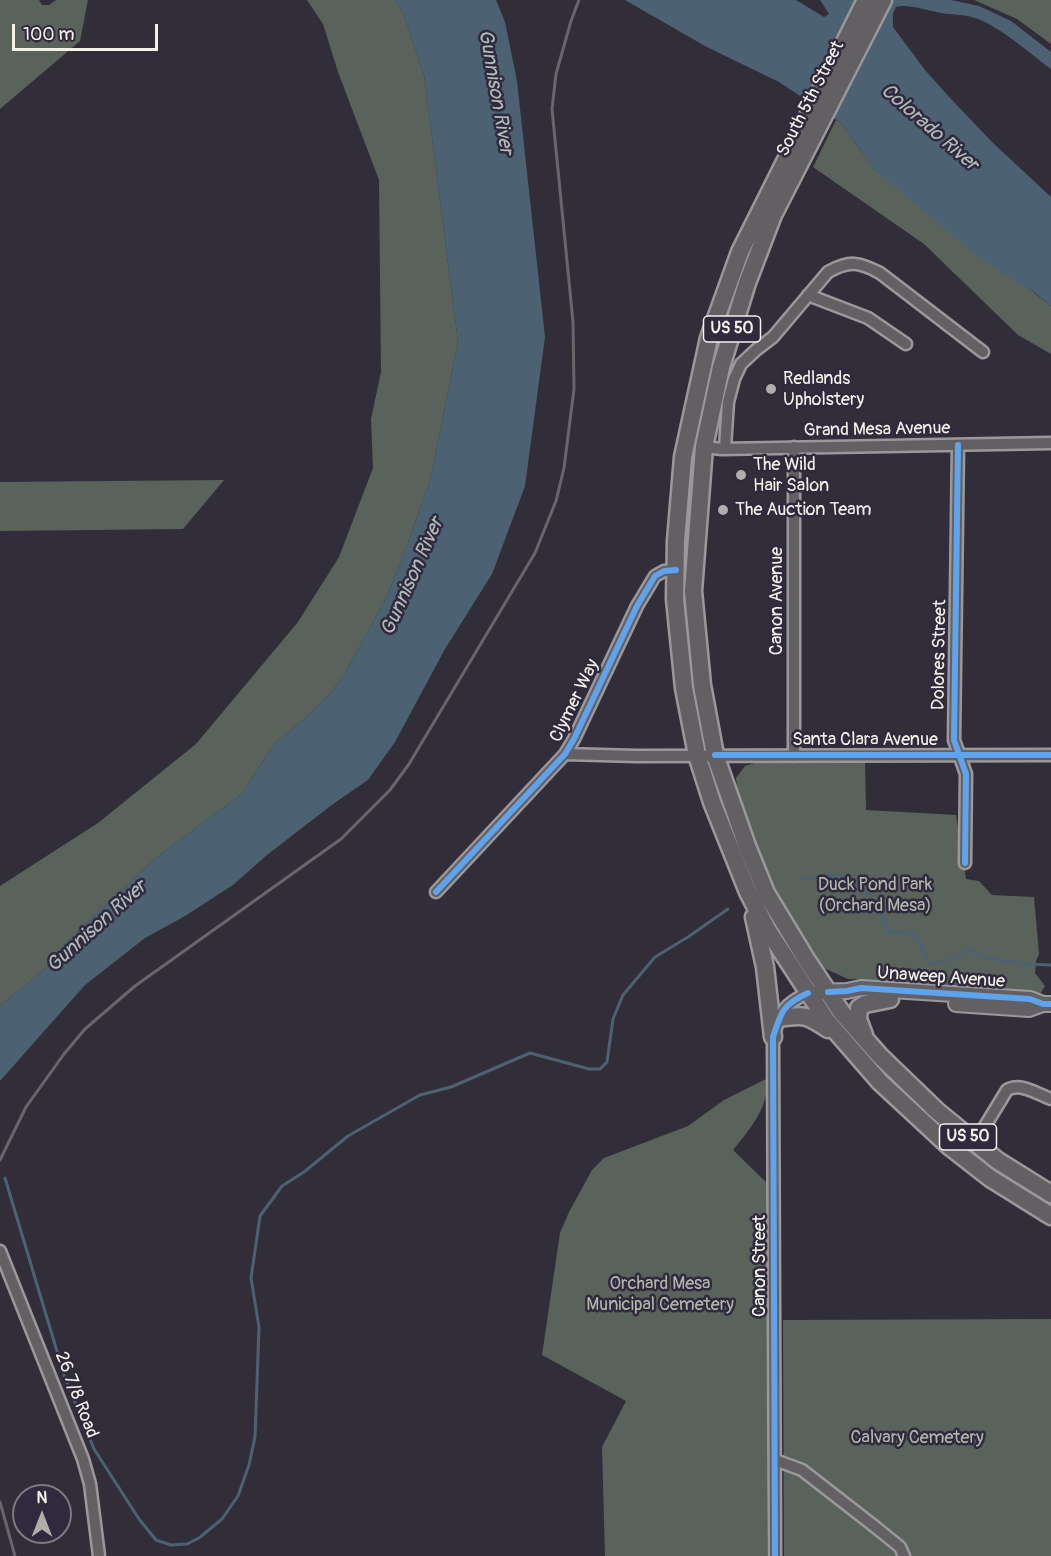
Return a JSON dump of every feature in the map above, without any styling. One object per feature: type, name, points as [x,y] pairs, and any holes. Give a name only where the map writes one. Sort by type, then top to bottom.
[{"type":"highway","name":"South 5th Street","points":[[768,213],[866,0]]},
{"type":"highway","name":"South 5th Street","points":[[797,152],[883,0]]},
{"type":"highway","name":"US 50","points":[[768,213],[740,252],[709,338],[683,457],[676,541],[675,599],[684,688],[697,755],[712,802],[748,892],[766,929],[827,1021],[880,1082],[937,1135],[990,1178],[1051,1216]]},
{"type":"highway","name":"US 50","points":[[768,213],[721,368],[704,447],[693,591],[702,685],[715,755],[766,893],[842,1013],[937,1111],[998,1161],[1051,1194]]},
{"type":"highway","points":[[704,447],[697,423],[718,335],[738,279],[740,252]]},
{"type":"highway","points":[[683,457],[691,471],[683,580],[693,591]]},
{"type":"highway","points":[[675,599],[681,609],[700,738],[715,755]]},
{"type":"highway","points":[[748,892],[765,967],[773,1037]]},
{"type":"highway","points":[[865,1039],[858,1019],[859,1008],[866,1004],[891,999]]},
{"type":"highway","points":[[779,1018],[801,1014],[812,1018],[842,1039]]},
{"type":"main road","name":"Unaweep Avenue","points":[[808,993],[861,988],[1030,999],[1047,1004]]},
{"type":"main road","name":"Unaweep Avenue","points":[[847,991],[862,996],[891,999],[1029,1009],[1047,1004]]},
{"type":"street","points":[[725,448],[728,402],[741,364],[773,337],[828,272],[839,266],[853,263],[864,265],[880,273],[983,352]]},
{"type":"street","points":[[808,295],[868,318],[906,345]]},
{"type":"street","name":"Grand Mesa Avenue","points":[[704,447],[1051,443]]},
{"type":"street","name":"Dolores Street","points":[[958,445],[954,740],[966,774],[965,863]]},
{"type":"street","name":"Canon Avenue","points":[[794,447],[794,756]]},
{"type":"street","name":"Clymer Way","points":[[435,892],[565,754],[637,606],[655,576],[664,571],[675,570]]},
{"type":"street","name":"Santa Clara Avenue","points":[[565,754],[636,756],[1051,755]]},
{"type":"street","name":"Canon Street","points":[[775,1556],[773,1037],[779,1018],[789,1003],[808,993]]},
{"type":"street","points":[[937,1135],[972,1140],[982,1131],[1007,1090],[1014,1087],[1022,1087],[1051,1099]]},
{"type":"street","name":"26 7/8 Road","points":[[0,1251],[83,1459],[90,1484],[99,1556]]},
{"type":"street","points":[[775,1460],[802,1470],[900,1547],[904,1556]]},
{"type":"green space","points":[[0,0],[39,0],[42,5],[49,5],[56,0],[88,0],[80,41],[0,109]]},
{"type":"green space","points":[[307,0],[395,0],[403,13],[424,75],[458,342],[430,481],[386,598],[348,668],[331,693],[274,744],[242,794],[156,858],[67,942],[44,970],[0,1006],[0,886],[98,823],[196,744],[298,622],[339,557],[373,468],[371,419],[381,372],[379,180],[338,72],[323,24]]},
{"type":"green space","points":[[974,0],[1051,0],[1051,44],[1017,19]]},
{"type":"green space","points":[[836,120],[841,123],[875,170],[1051,306],[1051,354],[1018,335],[924,244],[813,167]]},
{"type":"green space","points":[[224,480],[183,529],[0,531],[0,482]]},
{"type":"green space","name":"Duck Pond Park (Orchard Mesa)","points":[[768,759],[865,761],[866,810],[956,815],[966,879],[979,881],[992,895],[1034,897],[1039,954],[1035,973],[1045,986],[1040,994],[1020,990],[945,984],[848,979],[824,968],[781,905],[767,878],[738,795],[736,778],[745,766]]},
{"type":"green space","name":"Orchard Mesa Municipal Cemetery","points":[[768,1078],[762,1108],[733,1150],[769,1185],[767,1556],[605,1556],[602,1447],[626,1401],[542,1355],[560,1233],[592,1170],[604,1158],[688,1126],[724,1100]]},
{"type":"green space","name":"Calvary Cemetery","points":[[1051,1319],[1051,1556],[784,1556],[783,1320]]},
{"type":"water","name":"Gunnison River","points":[[395,0],[496,0],[505,22],[517,81],[545,337],[525,486],[492,574],[445,649],[395,742],[368,780],[267,855],[233,885],[145,938],[85,985],[0,1081],[0,1006],[44,970],[67,942],[156,858],[242,794],[274,744],[331,693],[348,668],[386,598],[402,559],[430,481],[458,342],[424,75],[403,13]]},
{"type":"water","name":"Colorado River","points":[[625,0],[796,0],[824,17],[829,14],[820,0],[951,0],[979,6],[1011,21],[1051,52],[1051,69],[1006,35],[973,17],[906,6],[896,7],[893,13],[893,27],[925,70],[992,142],[1051,197],[1051,306],[972,252],[875,170],[841,123],[779,82],[705,46]]},
{"type":"waterway","points":[[800,879],[839,875],[863,889],[875,902],[889,932],[912,933],[930,964],[943,962],[971,950],[985,958],[1051,965]]},
{"type":"waterway","points":[[5,1178],[65,1378],[94,1449],[139,1519],[156,1540],[171,1545],[187,1544],[199,1538],[222,1519],[238,1496],[249,1465],[255,1437],[259,1327],[251,1278],[260,1216],[282,1186],[304,1172],[348,1136],[420,1095],[451,1087],[530,1053],[589,1069],[600,1069],[607,1062],[613,1019],[623,995],[655,957],[728,909]]},
{"type":"railway","points":[[0,1160],[26,1107],[85,1029],[135,986],[341,839],[390,790],[409,764],[535,553],[556,501],[564,468],[574,389],[573,322],[552,109],[556,74],[579,0]]},
{"type":"railway","points":[[0,1502],[15,1556]]},
{"type":"cycle path","points":[[958,445],[954,740],[966,774],[965,863]]},
{"type":"cycle path","points":[[436,892],[565,754],[637,606],[655,576],[664,571],[676,570]]},
{"type":"cycle path","points":[[715,755],[1051,755]]},
{"type":"cycle path","points":[[828,992],[861,988],[1030,999],[1043,1004],[1051,1004]]},
{"type":"cycle path","points":[[775,1556],[773,1037],[784,1010],[793,1001],[808,993]]},
{"type":"place","name":"Redlands Upholstery","points":[[771,389]]},
{"type":"place","name":"The Wild Hair Salon","points":[[741,475]]},
{"type":"place","name":"The Auction Team","points":[[723,510]]}]
